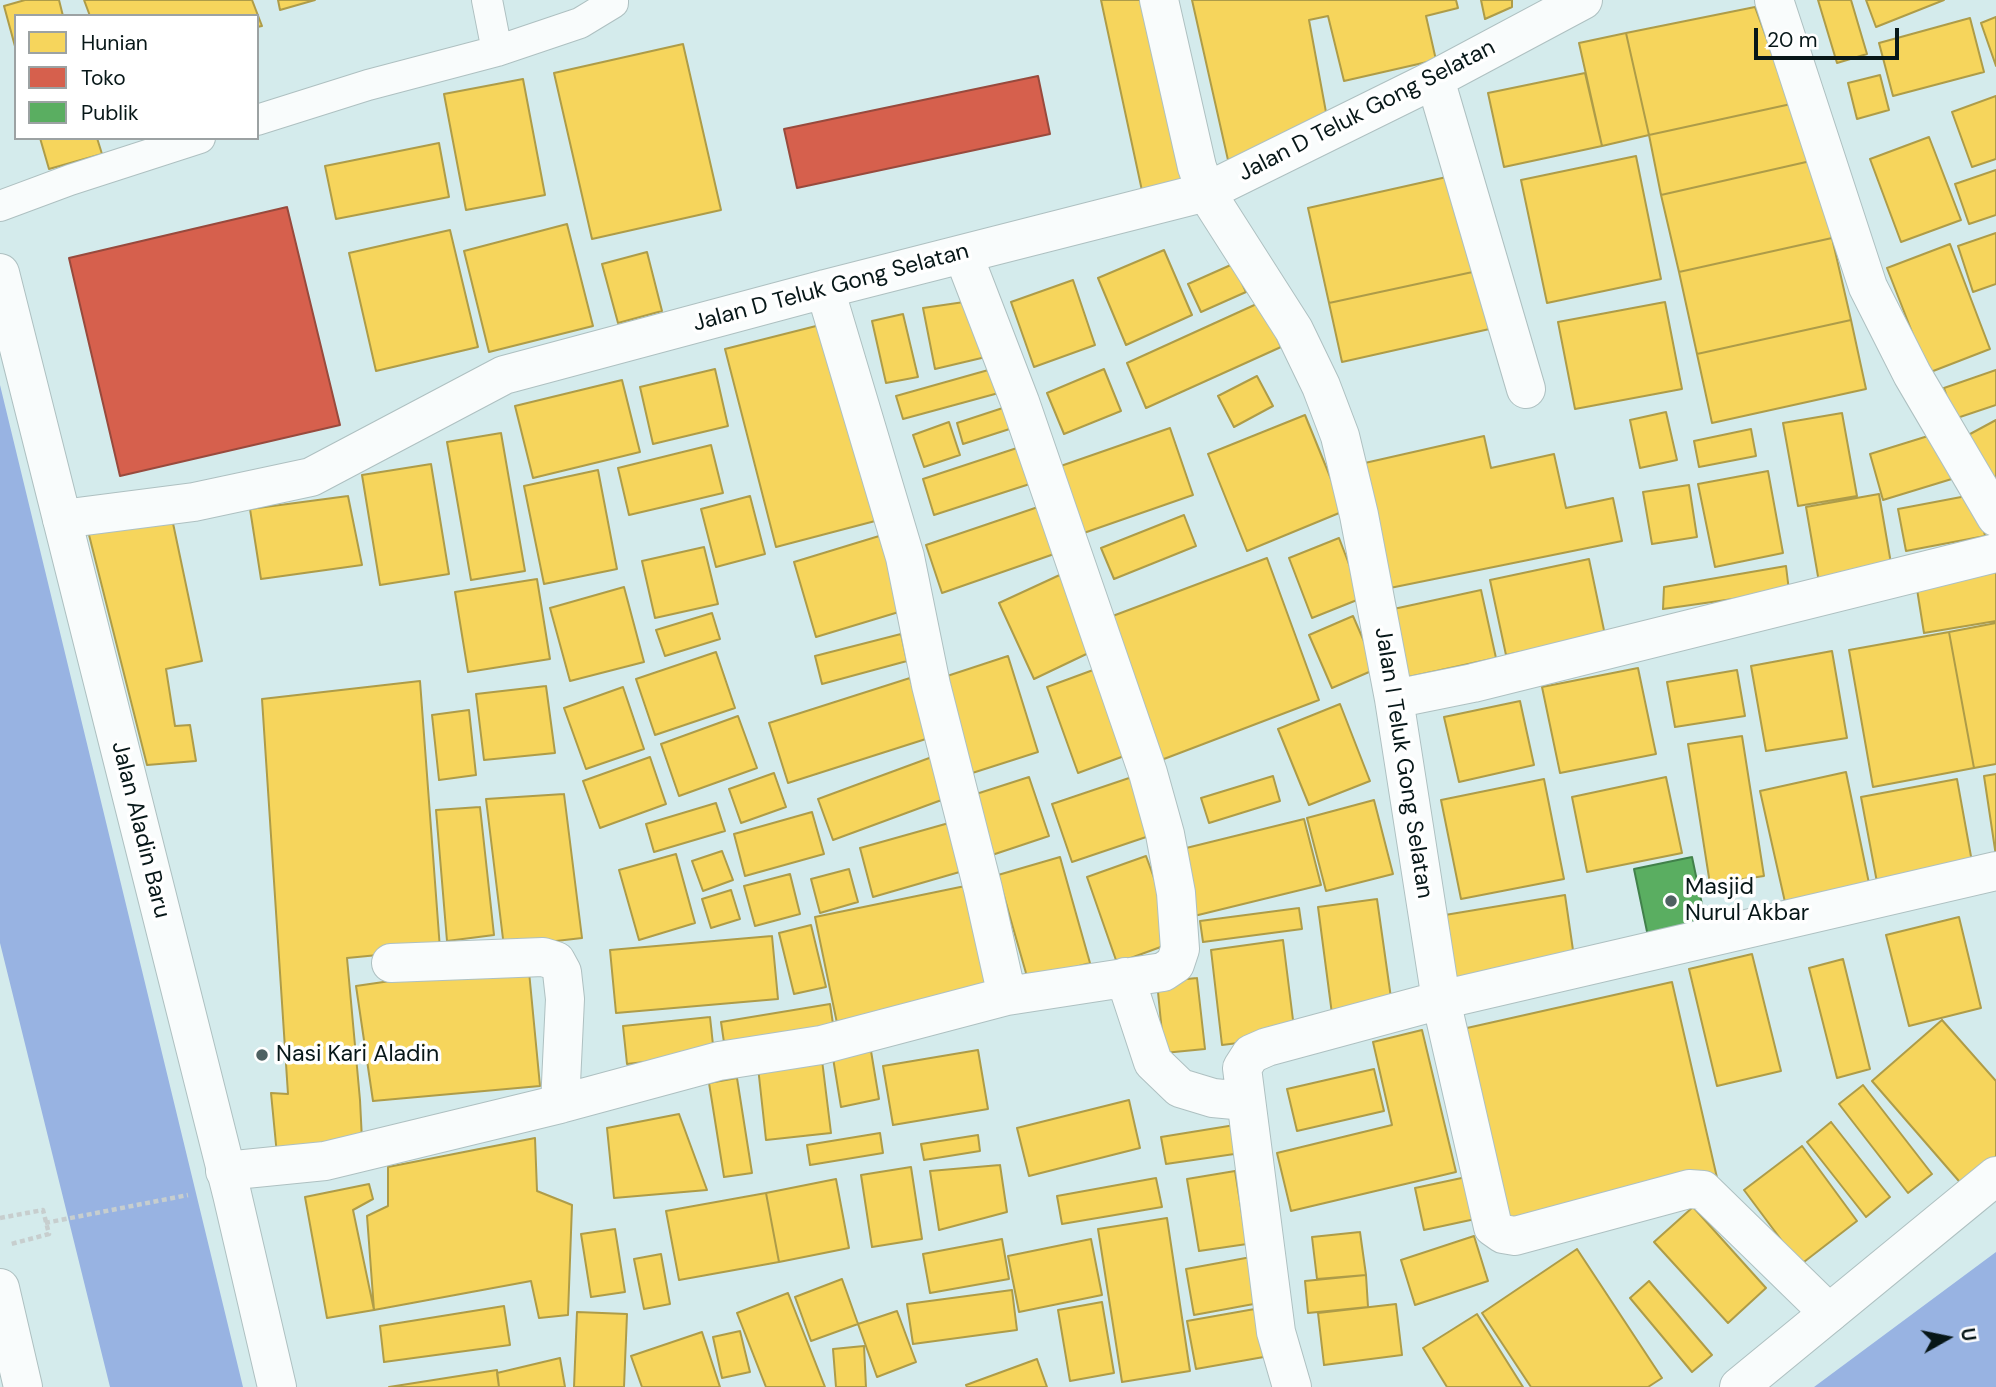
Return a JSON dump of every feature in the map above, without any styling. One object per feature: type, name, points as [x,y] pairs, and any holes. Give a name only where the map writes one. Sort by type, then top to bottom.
[{"type":"street","name":"Jalan I Teluk Gong Selatan","points":[[1159,0],[1197,167],[1206,192],[1294,330],[1321,386],[1340,436],[1359,515],[1394,699],[1441,1000],[1493,1227],[1503,1234],[1515,1236],[1689,1189],[1703,1190],[1829,1313]]},
{"type":"street","points":[[1774,0],[1868,287],[1912,374],[1996,517]]},
{"type":"street","name":"Jalan D Teluk Gong Selatan","points":[[62,519],[194,502],[311,477],[504,376],[825,289],[1206,192],[1435,79],[1562,5]]},
{"type":"street","points":[[1435,79],[1526,389]]},
{"type":"street","points":[[225,1171],[325,1161],[560,1104],[719,1061],[821,1045],[1007,996],[1163,972],[1175,964],[1180,949],[1176,893],[1165,834],[1148,772],[1020,402],[963,254]]},
{"type":"street","name":"Jalan Aladin Baru","points":[[0,273],[277,1387]]},
{"type":"street","points":[[825,289],[905,557],[931,685],[1007,996]]},
{"type":"street","points":[[1394,699],[1473,683],[1996,553]]},
{"type":"street","points":[[1292,1387],[1276,1332],[1245,1101],[1242,1068],[1251,1054],[1267,1047],[1441,1000],[1996,871]]},
{"type":"street","points":[[391,963],[543,957],[556,961],[562,972],[565,999],[560,1104]]},
{"type":"street","points":[[1125,977],[1153,1062],[1180,1088],[1213,1097],[1245,1101]]},
{"type":"street","points":[[1739,1387],[1996,1175]]},
{"type":"street","points":[[0,1288],[23,1387]]},
{"type":"lane","points":[[487,0],[497,51]]},
{"type":"lane","points":[[259,119],[368,85],[497,51],[580,23],[613,4],[612,0]]},
{"type":"lane","points":[[0,206],[194,140]]},
{"type":"path","points":[[46,1223],[190,1195]]},
{"type":"path","points":[[0,1218],[43,1210],[49,1234],[0,1247]]},
{"type":"water","points":[[0,385],[243,1387],[110,1387],[0,943]]},
{"type":"water","points":[[1996,1252],[1996,1387],[1814,1387]]},
{"type":"building: Hunian","points":[[25,0],[59,0],[62,14],[14,14],[14,43],[4,6]]},
{"type":"building: Hunian","points":[[84,0],[252,0],[257,14],[89,14]]},
{"type":"building: Hunian","points":[[278,0],[315,0],[280,10]]},
{"type":"building: Hunian","points":[[1101,0],[1156,0],[1197,188],[1144,200]]},
{"type":"building: Hunian","points":[[1192,0],[1456,0],[1458,8],[1426,16],[1436,60],[1344,81],[1328,16],[1309,20],[1328,123],[1228,160]]},
{"type":"building: Hunian","points":[[1481,0],[1512,0],[1512,7],[1485,19]]},
{"type":"building: Hunian","points":[[1818,0],[1851,0],[1867,54],[1837,63]]},
{"type":"building: Hunian","points":[[1866,0],[1944,0],[1876,27]]},
{"type":"building: Hunian","points":[[1755,7],[1791,104],[1649,135],[1626,33]]},
{"type":"building: Hunian","points":[[1996,17],[1996,66],[1981,23]]},
{"type":"building: Hunian","points":[[1970,18],[1984,72],[1893,96],[1879,43]]},
{"type":"building: Hunian","points":[[1626,33],[1649,135],[1602,146],[1579,43]]},
{"type":"building: Hunian","points":[[683,44],[721,210],[592,239],[554,73]]},
{"type":"building: Hunian","points":[[1585,73],[1602,146],[1504,167],[1488,93]]},
{"type":"building: Hunian","points":[[1880,75],[1889,110],[1857,119],[1848,83]]},
{"type":"building: Hunian","points":[[523,79],[545,195],[466,210],[444,94]]},
{"type":"building: Hunian","points":[[1996,96],[1996,159],[1972,167],[1952,112]]},
{"type":"building: Hunian","points":[[1791,104],[1815,160],[1661,195],[1649,135]]},
{"type":"building: Hunian","points":[[1929,137],[1961,220],[1901,242],[1870,159]]},
{"type":"building: Hunian","points":[[41,140],[98,140],[102,154],[49,169]]},
{"type":"building: Hunian","points":[[439,143],[449,197],[336,219],[325,166]]},
{"type":"building: Hunian","points":[[1636,156],[1661,279],[1547,303],[1521,180]]},
{"type":"building: Hunian","points":[[1815,160],[1832,238],[1679,272],[1661,195]]},
{"type":"building: Hunian","points":[[1996,170],[1996,215],[1969,224],[1955,184]]},
{"type":"building: Hunian","points":[[1460,174],[1482,270],[1329,303],[1308,208]]},
{"type":"building: Hunian","points":[[567,224],[593,326],[489,352],[464,251]]},
{"type":"building: Hunian","points":[[450,230],[478,347],[376,371],[349,253]]},
{"type":"building: Hunian","points":[[1996,233],[1996,284],[1973,292],[1958,246]]},
{"type":"building: Hunian","points":[[1832,238],[1851,320],[1697,354],[1679,272]]},
{"type":"building: Hunian","points":[[1950,244],[1990,349],[1928,373],[1887,268]]},
{"type":"building: Hunian","points":[[1164,250],[1192,315],[1126,345],[1098,278]]},
{"type":"building: Hunian","points":[[647,252],[662,311],[618,323],[602,264]]},
{"type":"building: Hunian","points":[[1233,264],[1246,292],[1201,312],[1188,284]]},
{"type":"building: Hunian","points":[[1482,270],[1494,328],[1342,362],[1329,303]]},
{"type":"building: Hunian","points":[[1073,280],[1095,345],[1034,367],[1011,302]]},
{"type":"building: Hunian","points":[[971,301],[990,356],[935,369],[923,308]]},
{"type":"building: Hunian","points":[[1261,302],[1281,347],[1146,408],[1127,363]]},
{"type":"building: Hunian","points":[[1665,302],[1682,389],[1575,409],[1558,322]]},
{"type":"building: Hunian","points":[[903,314],[918,377],[886,383],[872,321]]},
{"type":"building: Hunian","points":[[1851,320],[1866,389],[1712,423],[1697,354]]},
{"type":"building: Hunian","points":[[828,323],[879,520],[776,547],[725,349]]},
{"type":"building: Hunian","points":[[999,367],[1006,391],[903,419],[896,396]]},
{"type":"building: Hunian","points":[[715,369],[728,426],[653,444],[640,387]]},
{"type":"building: Hunian","points":[[1104,369],[1121,411],[1064,434],[1047,393]]},
{"type":"building: Hunian","points":[[1996,370],[1996,405],[1954,419],[1944,388]]},
{"type":"building: Hunian","points":[[1257,376],[1273,406],[1234,427],[1218,396]]},
{"type":"building: Hunian","points":[[622,380],[640,452],[533,478],[515,406]]},
{"type":"building: Hunian","points":[[1015,404],[1022,425],[963,444],[957,423]]},
{"type":"building: Hunian","points":[[1666,412],[1677,460],[1640,468],[1630,420]]},
{"type":"building: Hunian","points":[[1842,413],[1857,496],[1798,506],[1783,423]]},
{"type":"building: Hunian","points":[[1305,415],[1344,511],[1247,551],[1208,454]]},
{"type":"building: Hunian","points":[[1996,420],[1996,508],[1959,440]]},
{"type":"building: Hunian","points":[[949,422],[960,455],[924,467],[913,435]]},
{"type":"building: Hunian","points":[[1170,428],[1193,495],[1078,535],[1055,468]]},
{"type":"building: Hunian","points":[[1751,429],[1756,456],[1699,467],[1694,441]]},
{"type":"building: Hunian","points":[[1941,432],[1955,478],[1883,500],[1870,454]]},
{"type":"building: Hunian","points":[[501,433],[525,571],[471,580],[447,442]]},
{"type":"building: Hunian","points":[[1484,436],[1491,468],[1554,454],[1566,508],[1613,498],[1622,541],[1385,589],[1356,465]]},
{"type":"building: Hunian","points":[[711,445],[723,493],[629,515],[618,468]]},
{"type":"building: Hunian","points":[[1026,445],[1039,481],[934,515],[923,479]]},
{"type":"building: Hunian","points":[[431,464],[449,574],[380,585],[362,475]]},
{"type":"building: Hunian","points":[[598,470],[617,569],[544,584],[524,486]]},
{"type":"building: Hunian","points":[[1768,471],[1783,553],[1715,567],[1698,484]]},
{"type":"building: Hunian","points":[[1689,485],[1697,537],[1652,544],[1643,492]]},
{"type":"building: Hunian","points":[[1879,494],[1893,575],[1820,588],[1806,507]]},
{"type":"building: Hunian","points":[[1977,494],[1985,536],[1906,551],[1898,509]]},
{"type":"building: Hunian","points":[[348,496],[362,565],[261,579],[250,509]]},
{"type":"building: Hunian","points":[[750,496],[765,554],[716,567],[701,509]]},
{"type":"building: Hunian","points":[[1041,506],[1057,553],[942,593],[926,545]]},
{"type":"building: Hunian","points":[[170,509],[202,661],[166,669],[175,726],[190,725],[196,761],[147,765],[86,523]]},
{"type":"building: Hunian","points":[[1184,515],[1196,546],[1114,579],[1101,548]]},
{"type":"building: Hunian","points":[[889,533],[912,608],[816,637],[794,562]]},
{"type":"building: Hunian","points":[[1339,538],[1362,598],[1312,618],[1289,558]]},
{"type":"building: Hunian","points":[[704,547],[718,604],[655,618],[642,561]]},
{"type":"building: Hunian","points":[[1267,558],[1319,700],[1156,762],[1102,620]]},
{"type":"building: Hunian","points":[[1589,559],[1605,635],[1506,655],[1490,580]]},
{"type":"building: Hunian","points":[[1786,566],[1789,591],[1663,609],[1664,587]]},
{"type":"building: Hunian","points":[[1996,570],[1996,621],[1924,633],[1916,583]]},
{"type":"building: Hunian","points":[[1064,573],[1099,648],[1034,679],[999,603]]},
{"type":"building: Hunian","points":[[537,579],[550,659],[468,672],[455,592]]},
{"type":"building: Hunian","points":[[624,587],[644,662],[570,681],[550,608]]},
{"type":"building: Hunian","points":[[1481,590],[1496,658],[1404,678],[1389,610]]},
{"type":"building: Hunian","points":[[712,613],[720,639],[665,656],[656,630]]},
{"type":"building: Hunian","points":[[1353,616],[1376,669],[1332,688],[1309,635]]},
{"type":"building: Hunian","points":[[1996,623],[1996,764],[1974,768],[1949,632]]},
{"type":"building: Hunian","points":[[1949,632],[1974,768],[1873,787],[1849,650]]},
{"type":"building: Hunian","points":[[901,634],[907,661],[822,684],[815,656]]},
{"type":"building: Hunian","points":[[1832,651],[1847,738],[1766,751],[1751,666]]},
{"type":"building: Hunian","points":[[716,652],[735,708],[655,735],[636,679]]},
{"type":"building: Hunian","points":[[1008,656],[1038,752],[966,775],[935,680]]},
{"type":"building: Hunian","points":[[1104,666],[1135,752],[1078,773],[1047,687]]},
{"type":"building: Hunian","points":[[1638,668],[1656,754],[1560,773],[1542,687]]},
{"type":"building: Hunian","points":[[1737,670],[1745,716],[1675,727],[1667,682]]},
{"type":"building: Hunian","points":[[910,678],[929,738],[788,783],[769,723]]},
{"type":"building: Hunian","points":[[420,681],[440,949],[347,958],[362,1140],[277,1155],[271,1093],[288,1094],[262,699]]},
{"type":"building: Hunian","points":[[546,686],[555,753],[484,760],[476,694]]},
{"type":"building: Hunian","points":[[623,687],[644,749],[586,769],[564,708]]},
{"type":"building: Hunian","points":[[1520,701],[1534,765],[1459,782],[1444,717]]},
{"type":"building: Hunian","points":[[1340,704],[1370,781],[1309,805],[1278,729]]},
{"type":"building: Hunian","points":[[469,710],[476,775],[439,780],[432,715]]},
{"type":"building: Hunian","points":[[738,716],[757,768],[679,796],[661,744]]},
{"type":"building: Hunian","points":[[1742,736],[1764,876],[1710,884],[1688,744]]},
{"type":"building: Hunian","points":[[650,757],[666,804],[600,828],[583,781]]},
{"type":"building: Hunian","points":[[932,757],[947,798],[833,840],[818,799]]},
{"type":"building: Hunian","points":[[1846,772],[1871,893],[1787,911],[1760,791]]},
{"type":"building: Hunian","points":[[774,773],[786,807],[741,823],[729,789]]},
{"type":"building: Hunian","points":[[1141,774],[1161,832],[1072,862],[1052,804]]},
{"type":"building: Hunian","points":[[1996,774],[1996,856],[1984,776]]},
{"type":"building: Hunian","points":[[1273,776],[1280,801],[1209,823],[1201,798]]},
{"type":"building: Hunian","points":[[1029,777],[1049,836],[992,855],[973,795]]},
{"type":"building: Hunian","points":[[1666,777],[1682,853],[1587,872],[1572,797]]},
{"type":"building: Hunian","points":[[1544,779],[1564,879],[1461,899],[1441,800]]},
{"type":"building: Hunian","points":[[1957,779],[1974,873],[1879,893],[1861,797]]},
{"type":"building: Hunian","points":[[564,794],[582,938],[504,947],[486,799]]},
{"type":"building: Hunian","points":[[1374,800],[1393,874],[1326,891],[1307,818]]},
{"type":"building: Hunian","points":[[716,803],[725,831],[654,852],[646,824]]},
{"type":"building: Hunian","points":[[480,807],[494,935],[447,941],[436,810]]},
{"type":"building: Hunian","points":[[812,812],[824,854],[745,876],[734,834]]},
{"type":"building: Hunian","points":[[1304,819],[1321,885],[1190,917],[1174,851]]},
{"type":"building: Hunian","points":[[956,821],[970,869],[873,897],[860,848]]},
{"type":"building: Hunian","points":[[722,851],[733,880],[703,891],[692,861]]},
{"type":"building: Hunian","points":[[676,854],[695,923],[639,940],[619,870]]},
{"type":"building: Hunian","points":[[1146,856],[1177,941],[1117,963],[1087,877]]},
{"type":"building: Hunian","points":[[1060,857],[1090,963],[1028,980],[998,875]]},
{"type":"building: Hunian","points":[[849,869],[858,902],[820,913],[811,879]]},
{"type":"building: Hunian","points":[[790,874],[800,914],[755,926],[744,886]]},
{"type":"building: Hunian","points":[[970,885],[992,991],[837,1023],[815,917]]},
{"type":"building: Hunian","points":[[731,890],[740,919],[711,928],[702,899]]},
{"type":"building: Hunian","points":[[1565,895],[1574,957],[1450,987],[1439,916]]},
{"type":"building: Hunian","points":[[1377,899],[1392,1005],[1332,1014],[1318,907]]},
{"type":"building: Hunian","points":[[1299,908],[1302,929],[1203,942],[1200,921]]},
{"type":"building: Hunian","points":[[1959,917],[1981,1008],[1909,1026],[1886,935]]},
{"type":"building: Hunian","points":[[811,925],[826,987],[794,994],[779,933]]},
{"type":"building: Hunian","points":[[772,936],[778,999],[616,1013],[610,950]]},
{"type":"building: Hunian","points":[[1283,940],[1295,1036],[1222,1045],[1211,950]]},
{"type":"building: Hunian","points":[[1752,954],[1781,1071],[1717,1086],[1689,969]]},
{"type":"building: Hunian","points":[[1843,959],[1870,1069],[1837,1078],[1809,968]]},
{"type":"building: Hunian","points":[[528,961],[540,1086],[373,1101],[356,986]]},
{"type":"building: Hunian","points":[[1197,978],[1205,1049],[1164,1053],[1157,982]]},
{"type":"building: Hunian","points":[[1672,982],[1718,1182],[1503,1230],[1458,1030]]},
{"type":"building: Hunian","points":[[830,1004],[835,1037],[726,1056],[721,1022]]},
{"type":"building: Hunian","points":[[710,1017],[714,1054],[627,1064],[623,1026]]},
{"type":"building: Hunian","points":[[1942,1020],[1996,1081],[1996,1161],[1965,1188],[1872,1081]]},
{"type":"building: Hunian","points":[[1422,1030],[1456,1172],[1291,1211],[1277,1153],[1392,1125],[1373,1042]]},
{"type":"building: Hunian","points":[[978,1050],[988,1109],[893,1125],[883,1066]]},
{"type":"building: Hunian","points":[[871,1051],[879,1099],[841,1107],[833,1058]]},
{"type":"building: Hunian","points":[[822,1060],[831,1133],[766,1140],[758,1067]]},
{"type":"building: Hunian","points":[[1374,1069],[1384,1111],[1297,1131],[1287,1089]]},
{"type":"building: Hunian","points":[[737,1078],[752,1173],[724,1177],[709,1083]]},
{"type":"building: Hunian","points":[[1863,1085],[1932,1174],[1908,1193],[1839,1104]]},
{"type":"building: Hunian","points":[[1129,1100],[1140,1148],[1029,1176],[1017,1128]]},
{"type":"building: Hunian","points":[[679,1114],[707,1190],[614,1198],[607,1128]]},
{"type":"building: Hunian","points":[[1831,1122],[1890,1197],[1866,1217],[1807,1142]]},
{"type":"building: Hunian","points":[[1241,1124],[1248,1152],[1166,1164],[1161,1137]]},
{"type":"building: Hunian","points":[[880,1133],[883,1153],[810,1165],[807,1145]]},
{"type":"building: Hunian","points":[[978,1135],[980,1151],[924,1160],[921,1144]]},
{"type":"building: Hunian","points":[[535,1138],[537,1191],[572,1205],[568,1315],[539,1318],[531,1281],[374,1310],[367,1216],[388,1206],[388,1167]]},
{"type":"building: Hunian","points":[[1802,1146],[1857,1221],[1800,1265],[1744,1190]]},
{"type":"building: Hunian","points":[[1000,1165],[1007,1212],[939,1230],[930,1171]]},
{"type":"building: Hunian","points":[[911,1167],[922,1239],[872,1247],[861,1175]]},
{"type":"building: Hunian","points":[[1235,1171],[1247,1244],[1199,1251],[1187,1179]]},
{"type":"building: Hunian","points":[[1471,1176],[1480,1218],[1424,1230],[1415,1188]]},
{"type":"building: Hunian","points":[[1156,1178],[1162,1207],[1062,1224],[1057,1196]]},
{"type":"building: Hunian","points":[[836,1179],[849,1248],[779,1262],[766,1193]]},
{"type":"building: Hunian","points":[[369,1184],[373,1199],[353,1210],[374,1310],[327,1318],[305,1197]]},
{"type":"building: Hunian","points":[[766,1193],[779,1262],[679,1280],[666,1211]]},
{"type":"building: Hunian","points":[[1693,1207],[1766,1288],[1728,1323],[1654,1242]]},
{"type":"building: Hunian","points":[[1167,1218],[1190,1371],[1122,1382],[1098,1229]]},
{"type":"building: Hunian","points":[[615,1229],[625,1292],[591,1297],[581,1234]]},
{"type":"building: Hunian","points":[[1360,1232],[1366,1275],[1317,1279],[1312,1237]]},
{"type":"building: Hunian","points":[[1474,1236],[1488,1281],[1415,1305],[1401,1260]]},
{"type":"building: Hunian","points":[[1002,1239],[1009,1279],[930,1293],[923,1254]]},
{"type":"building: Hunian","points":[[1091,1239],[1102,1295],[1019,1312],[1008,1256]]},
{"type":"building: Hunian","points":[[1577,1249],[1662,1378],[1648,1387],[1531,1387],[1482,1313]]},
{"type":"building: Hunian","points":[[661,1254],[670,1304],[644,1309],[634,1259]]},
{"type":"building: Hunian","points":[[1262,1255],[1270,1301],[1194,1315],[1186,1269]]},
{"type":"building: Hunian","points":[[1366,1275],[1368,1307],[1308,1313],[1305,1281]]},
{"type":"building: Hunian","points":[[842,1279],[858,1324],[811,1341],[795,1297]]},
{"type":"building: Hunian","points":[[1649,1281],[1712,1355],[1692,1372],[1630,1298]]},
{"type":"building: Hunian","points":[[1012,1290],[1017,1330],[913,1344],[907,1304]]},
{"type":"building: Hunian","points":[[788,1293],[825,1387],[766,1387],[737,1313]]},
{"type":"building: Hunian","points":[[1102,1302],[1114,1373],[1070,1381],[1058,1310]]},
{"type":"building: Hunian","points":[[1396,1304],[1402,1355],[1324,1365],[1318,1313]]},
{"type":"building: Hunian","points":[[504,1306],[510,1345],[384,1362],[380,1326]]},
{"type":"building: Hunian","points":[[1266,1307],[1275,1355],[1196,1369],[1187,1321]]},
{"type":"building: Hunian","points":[[897,1311],[916,1362],[877,1377],[858,1324]]},
{"type":"building: Hunian","points":[[577,1312],[627,1314],[624,1387],[574,1387]]},
{"type":"building: Hunian","points":[[1477,1314],[1523,1387],[1447,1387],[1423,1348]]},
{"type":"building: Hunian","points":[[740,1331],[750,1372],[722,1378],[713,1337]]},
{"type":"building: Hunian","points":[[702,1332],[720,1387],[642,1387],[631,1356]]},
{"type":"building: Hunian","points":[[864,1346],[866,1387],[836,1387],[833,1349]]},
{"type":"building: Hunian","points":[[560,1358],[565,1387],[499,1387],[497,1373]]},
{"type":"building: Hunian","points":[[1037,1359],[1047,1387],[966,1385]]},
{"type":"building: Hunian","points":[[497,1370],[499,1387],[389,1387]]},
{"type":"building: Toko","points":[[1038,76],[1050,134],[797,188],[784,129]]},
{"type":"building: Toko","points":[[287,207],[340,425],[120,476],[69,258]]},
{"type":"building: Publik","name":"Masjid Nurul Akbar","points":[[1692,857],[1708,933],[1650,946],[1634,869]]},
{"type":"place","name":"Masjid Nurul Akbar","points":[[1671,901]]},
{"type":"place","name":"Nasi Kari Aladin","points":[[262,1055]]}]
